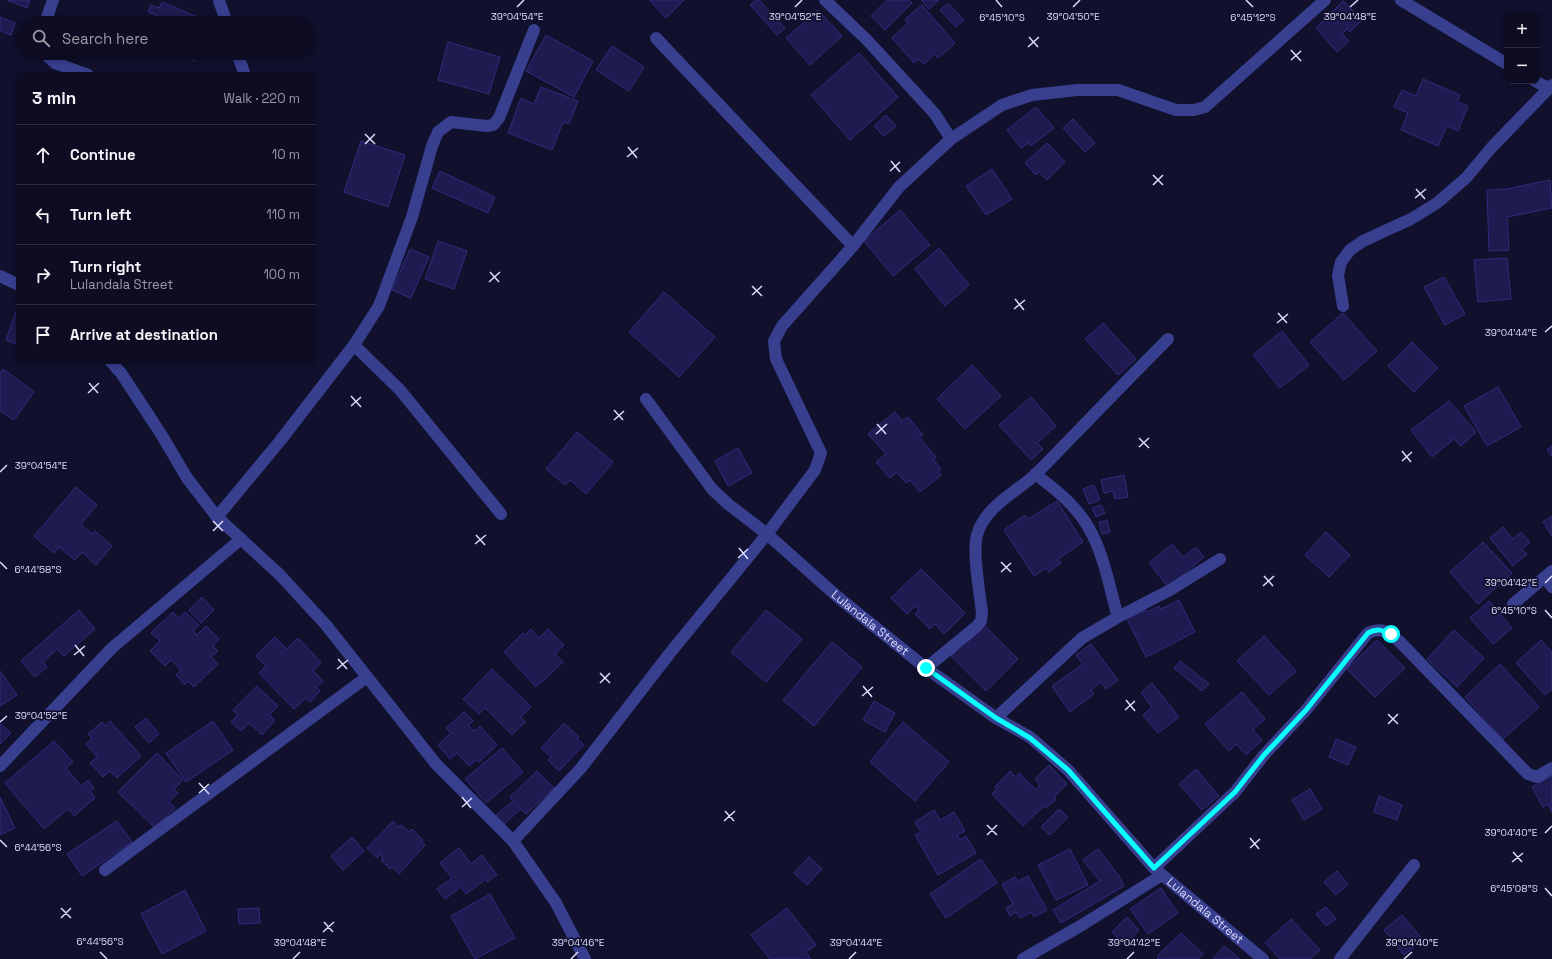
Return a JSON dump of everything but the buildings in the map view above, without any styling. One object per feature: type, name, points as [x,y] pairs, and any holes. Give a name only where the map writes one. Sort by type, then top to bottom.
[{"type":"street","points":[[47,16],[53,0]]},
{"type":"street","points":[[825,0],[867,40],[935,114],[951,139]]},
{"type":"street","points":[[513,841],[581,768],[670,653],[767,534],[815,470],[820,453],[776,359],[774,341],[782,326],[853,246],[899,187],[951,139],[1002,105],[1032,95],[1077,90],[1118,90],[1176,110],[1194,110],[1204,107],[1325,0]]},
{"type":"street","points":[[1401,0],[1504,62]]},
{"type":"street","points":[[220,1],[225,16]]},
{"type":"street","points":[[217,517],[280,441],[354,345],[379,306],[412,217],[432,146],[438,132],[451,122],[487,126],[493,125],[499,118],[534,30]]},
{"type":"street","points":[[656,38],[853,246]]},
{"type":"street","points":[[52,60],[55,63],[80,72]]},
{"type":"street","points":[[240,60],[244,72]]},
{"type":"street","points":[[1343,306],[1338,275],[1341,262],[1350,250],[1363,241],[1411,219],[1437,203],[1466,178],[1492,147],[1550,86],[1540,82]]},
{"type":"street","points":[[0,276],[16,284]]},
{"type":"street","points":[[926,668],[976,627],[981,621],[982,613],[975,548],[976,535],[984,520],[1004,500],[1035,474],[1168,339]]},
{"type":"street","points":[[354,345],[400,390],[501,514]]},
{"type":"street","points":[[113,364],[121,373],[161,434],[187,478],[217,517],[280,575],[326,625],[436,764],[513,841],[556,904],[585,959]]},
{"type":"street","name":"Lulandala Street","points":[[646,399],[712,489],[728,504],[767,534],[839,598],[926,668],[996,718],[1030,738],[1068,770],[1158,872],[1263,959]]},
{"type":"street","points":[[1035,474],[1057,490],[1075,508],[1092,534],[1118,617]]},
{"type":"street","points":[[0,766],[112,648],[241,539]]},
{"type":"street","points":[[996,718],[1082,638],[1170,590],[1220,559]]},
{"type":"street","points":[[1513,604],[1548,574],[1552,587]]},
{"type":"street","points":[[1023,959],[1082,925],[1158,872],[1235,792],[1264,755],[1306,710],[1363,639],[1374,630],[1382,630],[1400,641],[1528,774],[1537,777],[1552,768]]},
{"type":"street","points":[[105,870],[367,677]]},
{"type":"street","points":[[1340,959],[1414,865]]},
{"type":"route","points":[[926,668],[996,718],[1030,738],[1068,770],[1110,816],[1154,868],[1235,792],[1264,755],[1306,710],[1343,662],[1368,633],[1374,630],[1382,630],[1391,634]]}]
